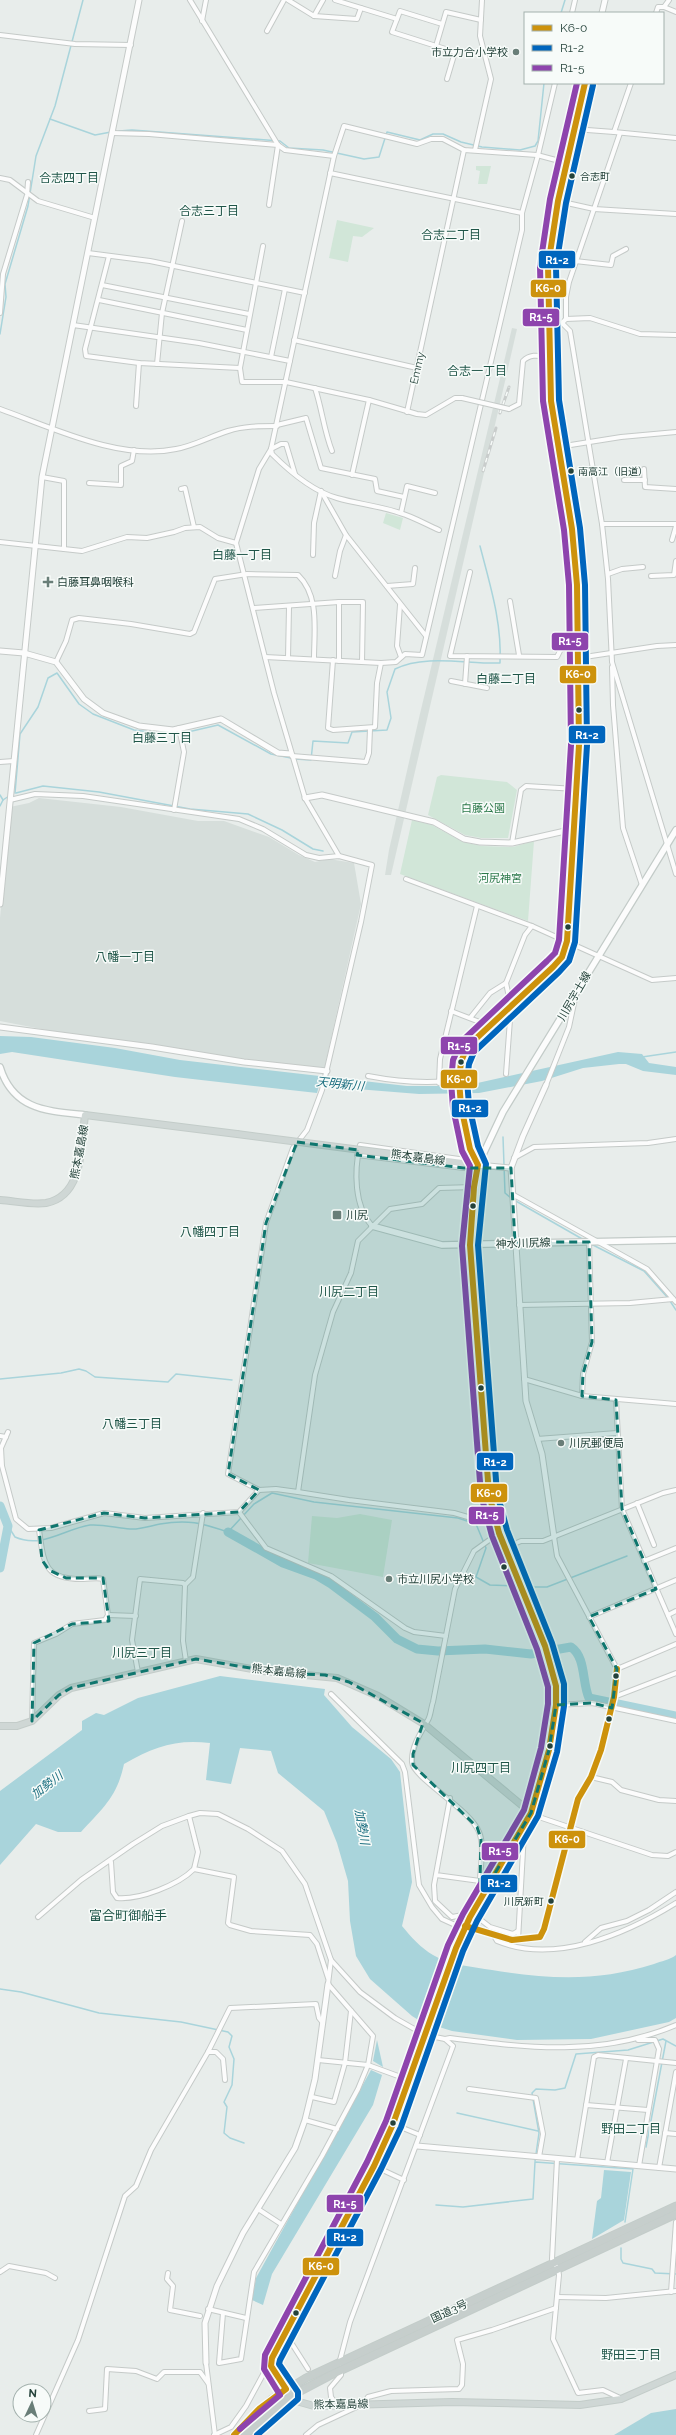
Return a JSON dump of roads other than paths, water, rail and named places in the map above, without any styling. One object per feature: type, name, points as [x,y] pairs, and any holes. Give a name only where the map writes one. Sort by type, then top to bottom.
[{"type":"highway","name":"国道3号","points":[[244,2435],[291,2396],[676,2206]]},
{"type":"highway","name":"国道3号","points":[[234,2435],[259,2409],[286,2389],[339,2362],[676,2214]]},
{"type":"main road","name":"川尻宇土線","points":[[478,1165],[492,1134],[515,1092],[598,954],[676,830]]},
{"type":"main road","points":[[0,1067],[4,1079],[13,1093],[22,1101],[51,1112],[85,1115]]},
{"type":"main road","name":"熊本嘉島線","points":[[0,1200],[38,1204],[55,1200],[63,1196],[74,1182],[85,1115],[478,1165]]},
{"type":"main road","points":[[271,2366],[272,2358],[374,2166],[393,2124],[465,1927],[531,1813],[549,1750],[556,1705],[556,1686],[548,1654],[494,1518],[487,1476],[470,1245],[474,1187],[478,1165]]},
{"type":"main road","name":"神水川尻線","points":[[372,1226],[442,1245],[515,1242],[676,1240]]},
{"type":"main road","name":"熊本嘉島線","points":[[32,1721],[58,1695],[71,1688],[196,1659],[274,1672],[337,1678],[378,1696],[424,1724],[531,1813]]},
{"type":"main road","points":[[0,1726],[22,1725],[32,1721]]},
{"type":"main road","name":"熊本嘉島線","points":[[271,2366],[291,2396],[301,2403],[314,2406],[452,2402],[580,2405],[621,2399],[676,2375]]},
{"type":"street","points":[[0,904],[42,476],[139,0]]},
{"type":"street","points":[[190,0],[278,145],[285,150],[334,156]]},
{"type":"street","points":[[202,21],[206,0]]},
{"type":"street","points":[[268,31],[284,0]]},
{"type":"street","points":[[288,0],[314,16],[357,19],[361,8]]},
{"type":"street","points":[[314,16],[323,0]]},
{"type":"street","points":[[336,0],[397,20]]},
{"type":"street","points":[[475,150],[491,79],[481,44],[480,20],[482,0]]},
{"type":"street","points":[[572,12],[575,0]]},
{"type":"street","points":[[602,12],[605,0]]},
{"type":"street","points":[[664,7],[669,0]]},
{"type":"street","points":[[656,12],[658,7],[664,7],[676,12]]},
{"type":"street","points":[[442,24],[400,11],[392,32],[455,52],[447,79]]},
{"type":"street","points":[[436,46],[446,12],[480,20]]},
{"type":"street","points":[[0,35],[75,44],[131,45]]},
{"type":"street","points":[[265,657],[381,663],[396,662],[401,657],[414,653],[422,655],[522,230],[522,213],[538,155],[555,84]]},
{"type":"street","points":[[478,1165],[470,1149],[461,1106],[459,1080],[461,1062],[467,1047],[562,957],[567,941],[579,745],[577,585],[572,529],[552,401],[548,324],[548,253],[558,201],[585,84]]},
{"type":"street","points":[[614,132],[632,84]]},
{"type":"street","points":[[339,856],[305,798],[265,657],[236,544],[259,469],[271,449],[277,426],[334,156],[344,126],[417,144],[431,139],[443,139],[464,150],[538,155],[567,163]]},
{"type":"street","points":[[574,129],[676,138]]},
{"type":"street","points":[[112,133],[149,134],[278,145]]},
{"type":"street","points":[[566,319],[566,297],[575,261],[620,133]]},
{"type":"street","points":[[269,205],[278,145]]},
{"type":"street","name":"Emmy","points":[[407,412],[464,150]]},
{"type":"street","points":[[330,173],[522,213]]},
{"type":"street","points":[[0,178],[10,180],[27,195],[38,201],[95,218]]},
{"type":"street","points":[[0,313],[4,293],[1,286],[3,274],[27,195],[28,182]]},
{"type":"street","points":[[558,201],[594,209],[676,214]]},
{"type":"street","points":[[157,364],[162,313],[174,266],[182,221]]},
{"type":"street","points":[[263,246],[240,368],[242,382],[286,382],[369,400],[407,412],[426,415],[455,398],[462,398],[509,409],[519,404],[523,361],[527,357],[535,355],[550,357]]},
{"type":"street","points":[[575,261],[611,265],[613,256],[626,249]]},
{"type":"street","points":[[88,253],[174,266],[305,292]]},
{"type":"street","points":[[109,256],[99,300],[85,349],[86,356],[139,364],[240,368]]},
{"type":"street","points":[[102,285],[250,314]]},
{"type":"street","points":[[271,357],[285,288]]},
{"type":"street","points":[[99,300],[247,330]]},
{"type":"street","points":[[548,324],[562,323],[566,319],[590,318],[640,334],[676,335]]},
{"type":"street","points":[[562,323],[570,331],[602,524],[608,574],[613,706],[623,828],[642,885]]},
{"type":"street","points":[[73,325],[159,338],[290,361]]},
{"type":"street","points":[[294,340],[417,368]]},
{"type":"street","points":[[136,406],[139,364]]},
{"type":"street","points":[[315,388],[323,411],[326,437],[332,451]]},
{"type":"street","points":[[352,475],[369,400]]},
{"type":"street","points":[[0,409],[106,446],[159,452],[177,449],[228,431],[258,426],[277,426],[306,418],[321,468],[375,480],[377,492],[404,497]]},
{"type":"street","points":[[558,447],[676,432]]},
{"type":"street","points":[[271,449],[286,444],[295,476]]},
{"type":"street","points":[[271,449],[272,454],[286,465],[295,476],[321,491],[336,498],[401,513],[439,530]]},
{"type":"street","points":[[89,483],[121,485],[122,466],[132,461],[134,450]]},
{"type":"street","points":[[644,469],[645,487],[676,489]]},
{"type":"street","points":[[42,476],[64,481],[64,549]]},
{"type":"street","points":[[624,480],[645,480]]},
{"type":"street","points":[[401,513],[407,486],[435,493]]},
{"type":"street","points":[[182,489],[185,488],[194,528]]},
{"type":"street","points":[[321,491],[346,535],[426,636]]},
{"type":"street","points":[[313,555],[314,523],[321,491]]},
{"type":"street","points":[[602,524],[676,525],[672,540]]},
{"type":"street","points":[[0,542],[82,551],[127,537],[147,538],[185,528],[200,527],[218,538],[236,544]]},
{"type":"street","points":[[336,576],[340,551],[346,535]]},
{"type":"street","points":[[651,576],[674,574],[676,561]]},
{"type":"street","points":[[608,574],[622,569],[643,567]]},
{"type":"street","points":[[386,586],[413,584],[414,568]]},
{"type":"street","points":[[470,572],[450,656],[518,655],[556,657],[561,649],[578,649]]},
{"type":"street","points":[[56,662],[66,641],[72,620],[79,618],[132,624],[190,634],[194,632],[215,579],[244,576],[247,574],[298,575],[306,583],[314,604],[314,659]]},
{"type":"street","points":[[510,600],[518,655]]},
{"type":"street","points":[[253,608],[289,607],[339,602],[363,602],[362,662]]},
{"type":"street","points":[[339,602],[339,661]]},
{"type":"street","points":[[400,604],[397,646],[401,657]]},
{"type":"street","points":[[288,658],[289,607]]},
{"type":"street","points":[[578,658],[611,652],[676,645]]},
{"type":"street","points":[[0,651],[24,653],[56,662],[84,699],[103,713],[157,729],[179,728],[221,719],[278,753],[366,762],[369,753],[370,729]]},
{"type":"street","points":[[464,684],[468,656]]},
{"type":"street","points":[[333,660],[328,728],[370,729],[375,727],[377,683],[381,663]]},
{"type":"street","points":[[612,663],[676,874]]},
{"type":"street","points":[[451,681],[487,688]]},
{"type":"street","points":[[174,810],[184,752],[179,728]]},
{"type":"street","points":[[0,762],[14,761]]},
{"type":"street","points":[[512,843],[521,790],[526,786],[576,789]]},
{"type":"street","points":[[10,800],[35,794],[83,796],[239,819],[263,829],[306,855],[318,858],[339,856],[372,865],[361,922],[322,1090],[307,1130],[293,1148],[266,1223],[228,1474],[260,1490],[276,1489],[454,1513],[478,1520],[494,1518]]},
{"type":"street","points":[[305,798],[322,795],[434,822],[464,839],[512,843],[574,829]]},
{"type":"street","points":[[406,879],[532,926],[598,954],[652,980],[676,978]]},
{"type":"street","points":[[439,1083],[440,1059],[477,906]]},
{"type":"street","points":[[506,1074],[511,1006],[506,983],[525,935],[532,926]]},
{"type":"street","points":[[470,1018],[490,993],[506,983]]},
{"type":"street","points":[[331,1694],[402,1764],[406,1772],[419,1885],[432,1907],[442,1920],[494,1936],[530,1941],[540,1938],[544,1929],[569,1826],[578,1799],[592,1777],[612,1706],[617,1669],[557,1556],[548,1482],[526,1401],[512,1194],[511,1168],[513,1159],[546,1085],[552,1065],[569,1027],[576,992]]},
{"type":"street","points":[[451,1011],[490,1026]]},
{"type":"street","points":[[0,1027],[152,1047],[257,1064],[327,1072]]},
{"type":"street","points":[[368,1076],[401,1082],[439,1083],[459,1080]]},
{"type":"street","points":[[513,1159],[534,1148],[648,1143],[676,1139]]},
{"type":"street","points":[[372,1226],[363,1215],[357,1191],[357,1155],[360,1146],[459,1159],[478,1165],[511,1168]]},
{"type":"street","points":[[357,1155],[464,1168],[478,1165]]},
{"type":"street","points":[[298,1492],[315,1375],[333,1312],[351,1273],[358,1240],[390,1208],[422,1204],[439,1188],[474,1187]]},
{"type":"street","points":[[512,1194],[647,1269],[675,1300]]},
{"type":"street","points":[[582,1396],[584,1374],[592,1342],[589,1242]]},
{"type":"street","points":[[519,1304],[630,1303],[675,1300]]},
{"type":"street","points":[[524,1379],[582,1396],[676,1404]]},
{"type":"street","points":[[616,1400],[622,1509],[676,1634]]},
{"type":"street","points":[[8,1432],[3,1436],[0,1457],[16,1519],[28,1529],[39,1530],[104,1513],[145,1518],[239,1512],[260,1490]]},
{"type":"street","points":[[537,1439],[617,1433]]},
{"type":"street","points":[[505,1548],[521,1542],[543,1541],[637,1503],[676,1490]]},
{"type":"street","points":[[637,1503],[654,1545]]},
{"type":"street","points":[[239,1512],[266,1548],[331,1576],[405,1628],[414,1632],[446,1636]]},
{"type":"street","points":[[186,1661],[183,1641],[185,1586],[193,1577],[203,1515]]},
{"type":"street","points":[[32,1721],[34,1643],[56,1634],[72,1624],[105,1620],[108,1615],[102,1579],[66,1578],[49,1570],[42,1560],[39,1530]]},
{"type":"street","points":[[450,1798],[436,1875],[435,1902],[452,1917],[463,1915],[480,1881],[480,1833],[477,1827],[450,1798],[430,1785],[413,1765],[413,1754],[424,1724],[430,1714],[443,1659],[444,1644],[452,1602],[462,1572],[474,1551],[499,1533]]},
{"type":"street","points":[[644,1561],[676,1548]]},
{"type":"street","points":[[138,1672],[132,1640],[140,1579],[184,1584],[185,1586]]},
{"type":"street","points":[[589,1617],[676,1580]]},
{"type":"street","points":[[668,1614],[676,1611]]},
{"type":"street","points":[[108,1615],[136,1616]]},
{"type":"street","points":[[617,1669],[676,1644]]},
{"type":"street","points":[[614,1697],[676,1673]]},
{"type":"street","points":[[556,1705],[592,1703],[612,1706],[676,1721]]},
{"type":"street","points":[[592,1777],[612,1782],[621,1790],[659,1800],[676,1801]]},
{"type":"street","points":[[38,1917],[81,1880],[111,1862],[162,1826],[200,1813],[218,1814],[248,1829],[282,1851],[305,1884],[331,1960],[360,1992],[395,2018],[425,2035],[445,2040],[453,2046],[417,2146],[350,2322],[339,2362],[342,2370],[341,2375],[330,2388],[333,2401],[337,2405]]},
{"type":"street","points":[[518,1940],[524,1833],[531,1813],[652,1855],[668,1856],[676,1852]]},
{"type":"street","points":[[111,1862],[113,1892],[117,1898],[126,1899],[161,1889],[175,1883],[194,1869],[198,1852],[189,1816]]},
{"type":"street","points":[[194,1869],[234,1877],[228,1923],[230,1925],[251,1931],[310,1936],[317,1944],[328,1981],[373,2036],[368,2065],[358,2089],[337,2129],[254,2272],[241,2358],[219,2363],[223,2313]]},
{"type":"street","points":[[498,1869],[500,1878],[481,1915],[481,1920],[490,1928],[513,1934],[518,1931]]},
{"type":"street","points":[[436,1875],[480,1881],[488,1886]]},
{"type":"street","points":[[583,1943],[601,1928],[627,1921],[649,1910],[676,1892]]},
{"type":"street","points":[[494,1936],[497,1941],[513,1948],[539,1949],[583,1943],[619,1932],[676,1903]]},
{"type":"street","points":[[271,2366],[266,2369],[246,2406],[231,2427],[215,2435],[206,2363],[205,2330],[208,2309],[231,2255],[295,2148],[305,2120],[312,2097],[331,1960]]},
{"type":"street","points":[[36,2435],[78,2340],[125,2196],[136,2186],[151,2150],[208,2052],[230,2008],[316,2004],[319,2018],[323,2023]]},
{"type":"street","points":[[312,2097],[334,2102],[345,2063],[351,2011]]},
{"type":"street","points":[[445,2040],[450,2038],[534,2048],[575,2047],[631,2040],[657,2034],[676,2025]]},
{"type":"street","points":[[631,2040],[655,2040],[658,2049],[639,2166]]},
{"type":"street","points":[[208,2052],[216,2052],[223,2059],[225,2080]]},
{"type":"street","points":[[577,2160],[594,2057],[598,2055],[676,2063]]},
{"type":"street","points":[[607,2163],[626,2059]]},
{"type":"street","points":[[318,2060],[368,2065],[409,2080]]},
{"type":"street","points":[[659,2168],[676,2072]]},
{"type":"street","points":[[469,2089],[536,2098],[543,2134],[539,2157]]},
{"type":"street","points":[[586,2105],[648,2110]]},
{"type":"street","points":[[305,2120],[337,2129]]},
{"type":"street","points":[[393,2124],[420,2135]]},
{"type":"street","points":[[665,2133],[676,2134]]},
{"type":"street","points":[[417,2146],[676,2169]]},
{"type":"street","points":[[557,2159],[552,2259],[556,2266],[557,2297],[553,2339],[578,2393],[603,2390],[621,2399]]},
{"type":"street","points":[[374,2166],[404,2180]]},
{"type":"street","points":[[258,2209],[281,2224]]},
{"type":"street","points":[[671,2292],[676,2222]]},
{"type":"street","points":[[0,2272],[9,2266],[46,2273],[55,2278]]},
{"type":"street","points":[[168,2273],[167,2279],[173,2286],[170,2310],[200,2316]]},
{"type":"street","points":[[557,2297],[606,2298],[676,2291]]},
{"type":"street","points":[[306,2435],[318,2424],[363,2404],[368,2397],[390,2392],[459,2389],[462,2386],[463,2364],[457,2340],[492,2330],[556,2308]]},
{"type":"street","points":[[208,2309],[246,2318]]},
{"type":"street","points":[[285,2333],[308,2368]]},
{"type":"street","points":[[89,2411],[105,2409],[107,2369],[136,2371],[157,2379],[164,2372],[200,2372],[208,2383]]},
{"type":"water","name":"天明新川","points":[[0,1036],[31,1037],[115,1048],[180,1060],[407,1086],[464,1086],[618,1052],[642,1054],[649,1063],[676,1067],[676,1075],[643,1071],[626,1064],[619,1064],[583,1068],[542,1081],[479,1093],[419,1094],[319,1086],[317,1093],[175,1077],[12,1052],[0,1054]]},
{"type":"water","name":"加勢川","points":[[220,1676],[325,1689],[324,1695],[352,1727],[391,1759],[400,1772],[412,1882],[402,1926],[424,1949],[447,1961],[462,1965],[513,1973],[553,1977],[613,1974],[654,1964],[676,1955],[676,2018],[669,2022],[591,2039],[517,2040],[452,2031],[420,2021],[412,2016],[370,1979],[356,1956],[350,1921],[348,1881],[337,1843],[324,1811],[278,1773],[271,1751],[240,1748],[231,1784],[206,1780],[210,1743],[175,1743],[145,1753],[124,1764],[113,1794],[102,1809],[81,1832],[58,1832],[36,1824],[0,1865],[0,1791],[82,1730],[82,1721],[96,1713],[104,1715],[138,1698]]},
{"type":"water","points":[[377,2040],[383,2067],[373,2061]]},
{"type":"water","points":[[371,2070],[382,2075],[373,2105],[272,2274],[263,2305],[252,2300],[256,2278]]},
{"type":"water","points":[[604,2170],[631,2172],[624,2220],[592,2239],[597,2201],[601,2198]]},
{"type":"water","points":[[676,2409],[676,2435],[614,2435],[651,2413]]},
{"type":"waterway","points":[[0,334],[6,297],[5,284],[28,206],[36,156],[55,106],[83,0]]},
{"type":"waterway","points":[[561,12],[565,0]]},
{"type":"waterway","points":[[119,131],[132,130],[280,141],[289,148],[323,150],[364,159],[379,157],[387,132],[420,140],[433,134],[443,134],[461,142],[482,147],[520,150],[535,146],[538,141],[544,84]]},
{"type":"waterway","points":[[50,119],[95,135],[111,132]]},
{"type":"waterway","points":[[295,759],[311,760],[313,741],[348,743],[352,732],[387,730],[391,718],[387,692],[395,669],[407,664],[432,661],[500,663],[497,618],[480,546]]},
{"type":"waterway","points":[[15,793],[20,734],[38,707],[48,678],[57,673],[79,704],[93,714],[134,730],[175,735],[218,725],[271,754],[291,758]]},
{"type":"waterway","points":[[16,793],[43,786],[99,792],[190,809],[248,814],[282,830],[313,849],[323,851]]},
{"type":"waterway","points":[[0,795],[3,800]]},
{"type":"waterway","points":[[0,806],[3,800],[9,796]]},
{"type":"waterway","points":[[642,1057],[676,1052]]},
{"type":"waterway","points":[[503,1137],[505,1193],[511,1198]]},
{"type":"waterway","points":[[514,1200],[584,1240]]},
{"type":"waterway","points":[[591,1244],[644,1271],[668,1298]]},
{"type":"waterway","points":[[670,1301],[676,1310]]},
{"type":"waterway","points":[[0,1379],[61,1373],[79,1369],[86,1371],[95,1377],[168,1382],[176,1374],[232,1380]]},
{"type":"waterway","points":[[8,1526],[15,1537],[34,1541],[44,1540],[90,1525],[133,1529],[160,1524],[187,1522],[202,1524],[228,1532],[254,1504],[272,1493],[314,1502],[458,1518],[476,1524],[486,1548],[476,1577],[490,1585],[519,1586]]},
{"type":"waterway","points":[[0,1506],[8,1526],[0,1568]]},
{"type":"waterway","points":[[228,1532],[283,1563],[316,1575],[331,1584],[375,1617],[397,1639],[417,1649],[438,1651],[485,1649],[531,1654],[571,1647],[576,1651],[579,1657],[589,1698],[676,1716]]},
{"type":"waterway","points":[[523,1587],[547,1587],[627,1556]]},
{"type":"waterway","points":[[0,1989],[21,1992],[99,2013],[181,2022],[228,2032],[232,2036],[229,2047],[234,2059],[232,2085],[224,2102],[227,2107],[224,2133],[230,2138],[244,2143]]},
{"type":"waterway","points":[[535,2161],[539,2133],[532,2093],[536,2089],[555,2090],[565,2088],[576,2054],[628,2050],[663,2039],[676,2046]]},
{"type":"waterway","points":[[646,2147],[666,2041]]},
{"type":"waterway","points":[[457,2113],[538,2131]]},
{"type":"waterway","points":[[436,2205],[463,2207],[533,2199],[535,2162],[633,2169],[625,2222]]},
{"type":"waterway","points":[[621,2248],[621,2259],[623,2263],[652,2269],[655,2273],[676,2274]]},
{"type":"railway","points":[[500,413],[509,387]]},
{"type":"railway","points":[[483,471],[496,428]]},
{"type":"place","name":"市立力合小学校","points":[[516,52]]},
{"type":"place","name":"合志町","points":[[572,176]]},
{"type":"place","name":"南高江（旧道）","points":[[571,471]]},
{"type":"place","name":"白藤耳鼻咽喉科","points":[[48,582]]},
{"type":"place","name":"川尻","points":[[337,1215]]},
{"type":"place","name":"川尻郵便局","points":[[561,1443]]},
{"type":"place","name":"市立川尻小学校","points":[[389,1579]]},
{"type":"place","name":"川尻新町","points":[[551,1901]]},
{"type":"district","name":"合志四丁目","points":[[69,178]]},
{"type":"district","name":"合志三丁目","points":[[209,211]]},
{"type":"district","name":"合志二丁目","points":[[451,235]]},
{"type":"district","name":"合志一丁目","points":[[477,371]]},
{"type":"district","name":"白藤一丁目","points":[[242,555]]},
{"type":"district","name":"白藤二丁目","points":[[506,679]]},
{"type":"district","name":"白藤三丁目","points":[[162,738]]},
{"type":"district","name":"八幡一丁目","points":[[125,957]]},
{"type":"district","name":"八幡四丁目","points":[[210,1232]]},
{"type":"district","name":"川尻二丁目","points":[[349,1292]]},
{"type":"district","name":"八幡三丁目","points":[[132,1424]]},
{"type":"district","name":"川尻三丁目","points":[[142,1653]]},
{"type":"district","name":"川尻四丁目","points":[[481,1768]]},
{"type":"district","name":"富合町御船手","points":[[128,1915]]},
{"type":"district","name":"野田二丁目","points":[[631,2129]]},
{"type":"district","name":"野田三丁目","points":[[631,2355]]},
{"type":"park label","name":"白藤公園","points":[[483,808]]},
{"type":"park label","name":"河尻神宮","points":[[500,878]]}]
